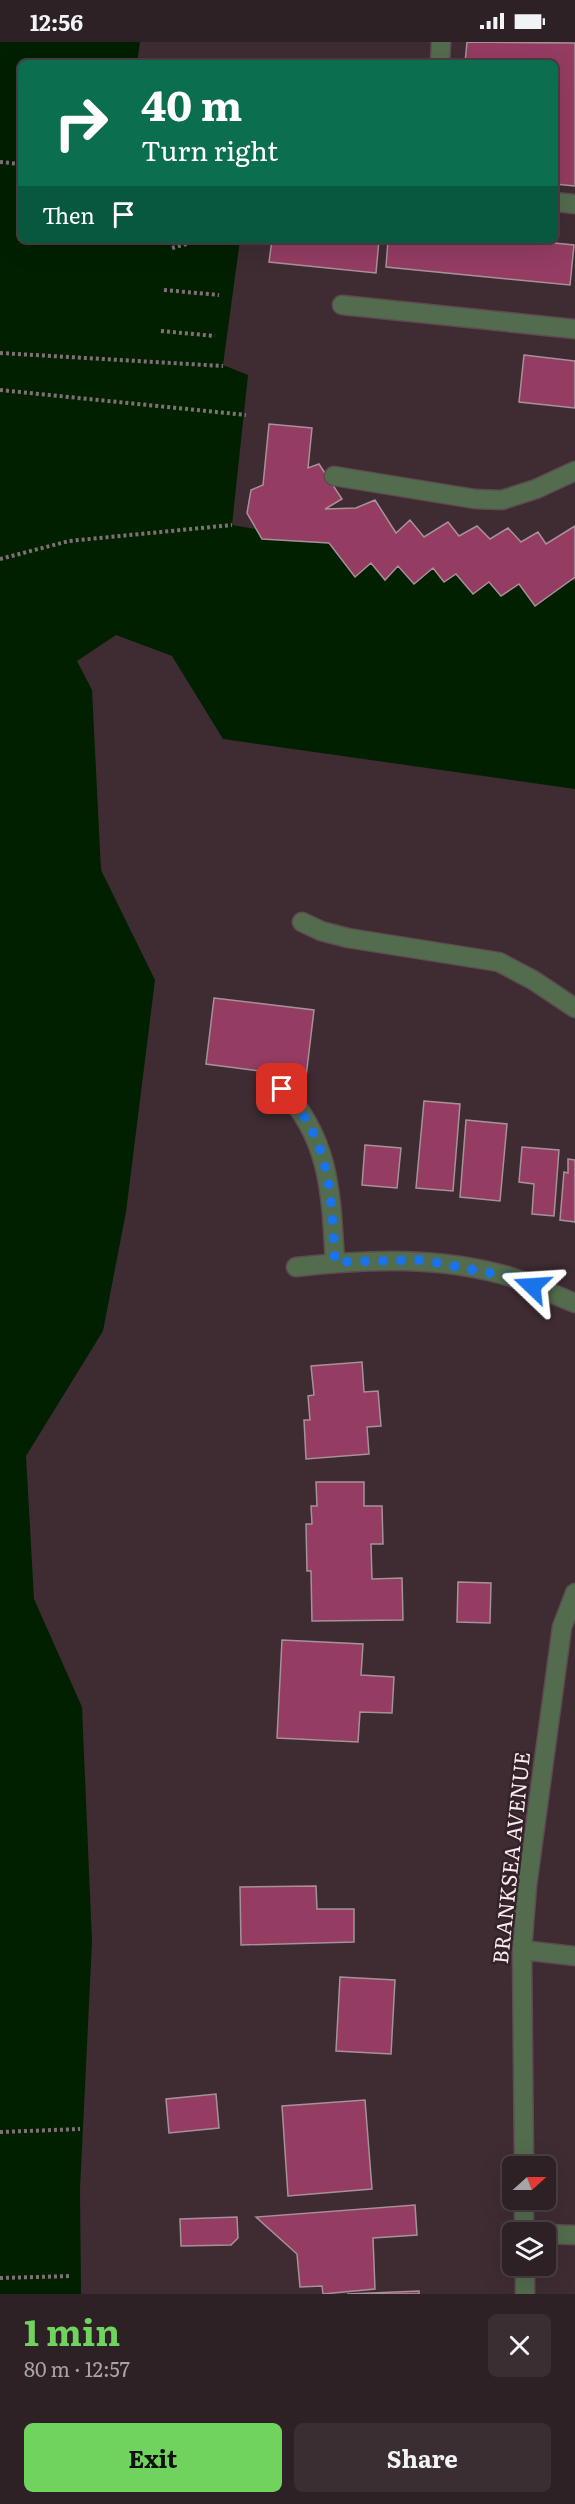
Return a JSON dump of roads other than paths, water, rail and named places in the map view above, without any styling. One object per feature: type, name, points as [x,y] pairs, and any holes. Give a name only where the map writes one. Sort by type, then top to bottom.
[{"type":"street","points":[[440,60],[441,42]]},
{"type":"street","points":[[558,202],[575,204]]},
{"type":"street","points":[[342,304],[575,329]]},
{"type":"street","points":[[334,476],[475,500],[502,500],[536,489],[575,471]]},
{"type":"street","points":[[302,922],[321,931],[348,938],[499,962],[575,1008]]},
{"type":"street","points":[[282,1089],[299,1106],[313,1130],[325,1161],[330,1190],[335,1262]]},
{"type":"street","points":[[296,1267],[335,1262],[423,1260],[510,1277],[575,1303]]},
{"type":"street","name":"BRANKSEA AVENUE","points":[[524,2156],[522,1950],[527,1886],[562,1627],[575,1593]]},
{"type":"street","points":[[522,1950],[575,1956]]},
{"type":"street","points":[[556,2234],[575,2235]]},
{"type":"street","points":[[525,2276],[525,2294]]}]
